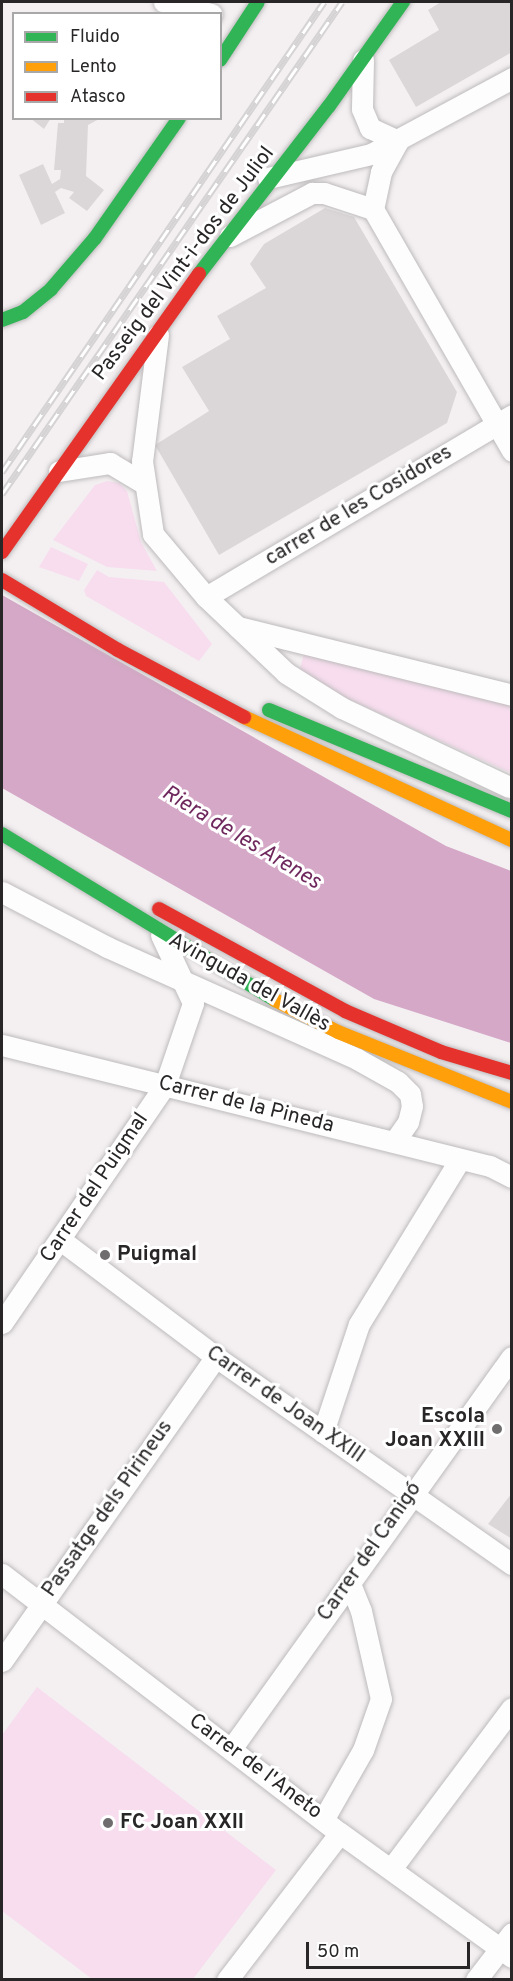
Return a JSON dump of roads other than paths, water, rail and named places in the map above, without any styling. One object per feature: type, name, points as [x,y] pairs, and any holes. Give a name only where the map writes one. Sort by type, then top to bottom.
[{"type":"main road","points":[[222,57],[258,2]]},
{"type":"main road","name":"Passeig del Vint-i-dos de Juliol","points":[[2,552],[224,238],[268,178],[285,163],[403,2]]},
{"type":"main road","points":[[2,320],[23,312],[51,289],[95,238],[178,120]]},
{"type":"main road","points":[[28,578],[133,642],[222,688]]},
{"type":"main road","points":[[2,580],[118,650],[267,729],[512,840]]},
{"type":"main road","points":[[251,702],[512,811]]},
{"type":"main road","name":"Avinguda del Vallès","points":[[2,834],[191,954],[338,1032],[512,1102]]},
{"type":"main road","name":"Avinguda del Vallès","points":[[146,902],[345,1011],[441,1052],[512,1073]]},
{"type":"street","points":[[164,2],[203,12]]},
{"type":"street","points":[[222,17],[243,23]]},
{"type":"street","points":[[363,56],[362,109],[370,128],[398,141]]},
{"type":"street","points":[[268,178],[347,162],[398,141],[512,78]]},
{"type":"street","points":[[373,209],[381,172],[398,141]]},
{"type":"street","points":[[224,238],[312,193],[324,193],[373,209],[504,420],[512,451]]},
{"type":"street","points":[[158,333],[142,460],[143,483],[153,534],[206,597],[286,673],[342,708],[510,787]]},
{"type":"street","name":"carrer de les Cosidores","points":[[206,597],[504,420]]},
{"type":"street","points":[[59,471],[110,464],[143,483]]},
{"type":"street","points":[[235,626],[512,695]]},
{"type":"street","points":[[410,768],[510,787]]},
{"type":"street","name":"Avinguda del Vallès","points":[[2,892],[107,947],[183,980],[398,1082],[410,1094],[412,1106],[408,1122],[394,1142]]},
{"type":"street","name":"Carrer del Puigmal","points":[[2,1323],[62,1241],[165,1085],[193,1002],[161,934]]},
{"type":"street","points":[[183,980],[191,954]]},
{"type":"street","name":"Carrer de la Pineda","points":[[2,1045],[490,1166],[512,1177]]},
{"type":"street","points":[[323,1432],[359,1324],[460,1159]]},
{"type":"street","name":"Carrer de la Pineda","points":[[490,1166],[512,1165]]},
{"type":"street","name":"Carrer de Joan XXIII","points":[[62,1241],[216,1357],[512,1564]]},
{"type":"street","name":"Passatge dels Pirineus","points":[[2,1661],[216,1357]]},
{"type":"street","name":"Carrer del Canigó","points":[[231,1749],[411,1494],[512,1357]]},
{"type":"street","name":"Carrer de l'Aneto","points":[[2,1574],[340,1833],[508,1946]]},
{"type":"street","points":[[323,1820],[363,1750],[381,1699],[361,1611],[349,1582]]},
{"type":"street","points":[[391,1869],[512,1708]]},
{"type":"street","points":[[227,1980],[340,1833]]},
{"type":"street","points":[[476,1980],[508,1946]]},
{"type":"water","name":"Riera de les Arenes","points":[[2,595],[446,846],[511,871],[511,1043],[374,999],[2,788]]},
{"type":"railway","points":[[2,472],[324,2]]},
{"type":"railway","points":[[2,494],[342,2]]},
{"type":"place","name":"Puigmal","points":[[105,1255]]},
{"type":"place","name":"Escola Joan XXIII","points":[[497,1429]]},
{"type":"place","name":"FC Joan XXII","points":[[108,1823]]}]
